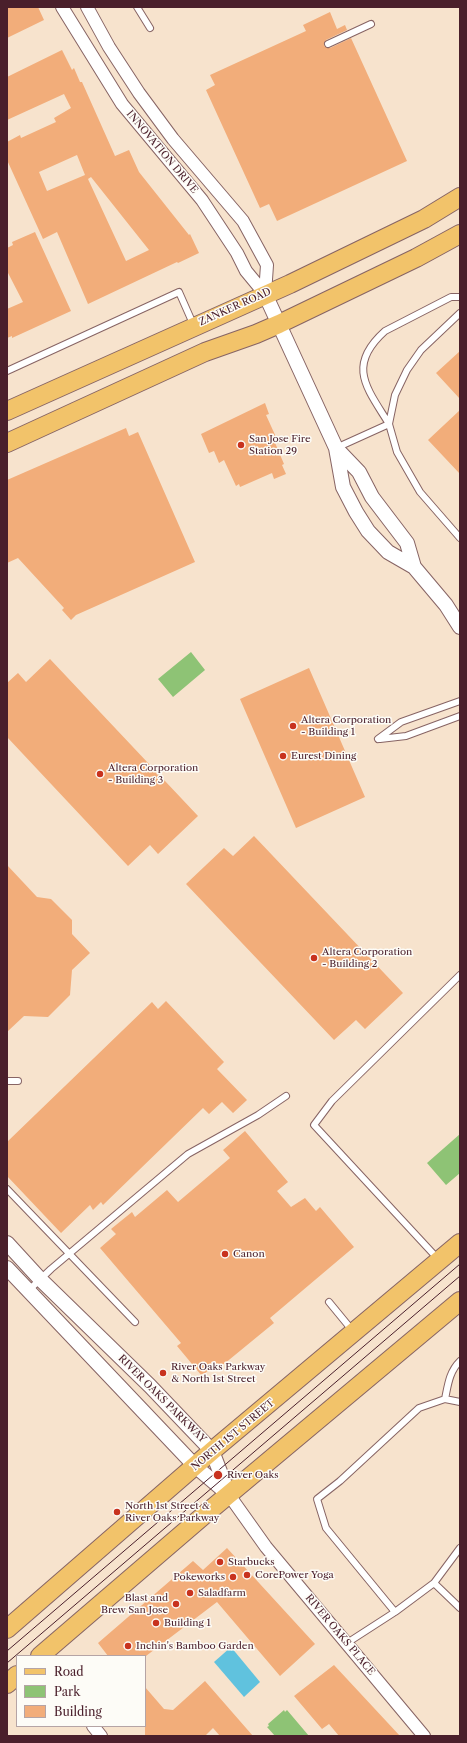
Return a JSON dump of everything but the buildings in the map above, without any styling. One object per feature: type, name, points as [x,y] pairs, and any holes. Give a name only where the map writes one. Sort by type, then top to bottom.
[{"type":"main road","name":"ZANKER ROAD","points":[[7,411],[265,294],[424,219],[460,197]]},
{"type":"main road","points":[[7,443],[205,352],[279,324],[416,258],[460,234]]},
{"type":"main road","name":"NORTH 1ST STREET","points":[[7,1629],[212,1451],[460,1243]]},
{"type":"main road","points":[[41,1655],[460,1301]]},
{"type":"main road","points":[[7,1684],[16,1676]]},
{"type":"street","name":"INNOVATION DRIVE","points":[[62,7],[122,104],[202,200],[237,253],[246,271],[265,294],[336,448],[344,487],[368,531],[388,552],[414,567],[446,605],[460,627]]},
{"type":"street","name":"INNOVATION DRIVE","points":[[87,7],[109,47],[139,93],[173,139],[243,221],[267,265],[265,294]]},
{"type":"street","name":"INNOVATION DRIVE","points":[[336,448],[359,472],[372,497],[407,544],[414,567]]},
{"type":"street","name":"RIVER OAKS PARKWAY","points":[[7,1243],[40,1279],[150,1386],[212,1451],[229,1495]]},
{"type":"street","name":"RIVER OAKS PARKWAY","points":[[7,1268],[195,1466],[229,1495]]},
{"type":"street","name":"RIVER OAKS PLACE","points":[[229,1495],[266,1547],[424,1736]]},
{"type":"street","points":[[93,1727],[101,1736]]},
{"type":"lane","points":[[137,7],[150,28]]},
{"type":"lane","points":[[328,44],[371,24]]},
{"type":"lane","points":[[7,371],[179,292],[194,326]]},
{"type":"lane","points":[[460,296],[451,297],[385,331],[370,346],[362,373],[368,388],[389,424],[398,452],[420,492],[460,538]]},
{"type":"lane","points":[[389,424],[395,395],[406,370],[421,350],[460,313]]},
{"type":"lane","points":[[336,448],[389,424]]},
{"type":"lane","points":[[460,701],[401,722],[378,739],[406,736],[460,716]]},
{"type":"lane","points":[[439,1260],[314,1125],[332,1101],[460,975]]},
{"type":"lane","points":[[7,1081],[18,1081]]},
{"type":"lane","points":[[28,1291],[69,1254],[188,1154],[258,1115],[286,1096]]},
{"type":"lane","points":[[7,1189],[135,1322]]},
{"type":"lane","points":[[329,1302],[354,1333]]},
{"type":"lane","points":[[445,1399],[453,1368],[460,1362]]},
{"type":"lane","points":[[395,1612],[326,1528],[317,1499],[340,1481],[419,1408],[445,1399],[460,1402]]},
{"type":"lane","points":[[347,1643],[395,1612],[434,1583],[460,1548]]},
{"type":"lane","points":[[434,1583],[460,1608]]},
{"type":"green space","points":[[191,652],[205,670],[173,697],[158,679]]},
{"type":"green space","points":[[460,1134],[460,1173],[446,1185],[427,1163]]},
{"type":"green space","points":[[284,1710],[285,1712],[287,1710],[309,1736],[275,1736],[267,1727],[269,1726],[268,1724]]},
{"type":"water","points":[[231,1647],[260,1682],[244,1697],[214,1662]]},
{"type":"tram line","points":[[7,1651],[460,1264]]},
{"type":"tram line","points":[[16,1655],[460,1276]]},
{"type":"tram line","points":[[7,1663],[16,1655]]},
{"type":"place","name":"San Jose Fire Station 29","points":[[241,445]]},
{"type":"place","name":"Altera Corporation - Building 1","points":[[293,726]]},
{"type":"place","name":"Eurest Dining","points":[[283,756]]},
{"type":"place","name":"Altera Corporation - Building 3","points":[[100,774]]},
{"type":"place","name":"Altera Corporation - Building 2","points":[[314,958]]},
{"type":"place","name":"Canon","points":[[225,1254]]},
{"type":"place","name":"River Oaks Parkway & North 1st Street","points":[[163,1373]]},
{"type":"place","name":"River Oaks","points":[[218,1475]]},
{"type":"place","name":"North 1st Street & River Oaks Parkway","points":[[117,1512]]},
{"type":"place","name":"Starbucks","points":[[220,1562]]},
{"type":"place","name":"CorePower Yoga","points":[[247,1575]]},
{"type":"place","name":"Pokeworks","points":[[233,1577]]},
{"type":"place","name":"Saladfarm","points":[[190,1593]]},
{"type":"place","name":"Blast and Brew San Jose","points":[[176,1604]]},
{"type":"place","name":"Building 1","points":[[156,1623]]},
{"type":"place","name":"Inchin's Bamboo Garden","points":[[128,1646]]}]
